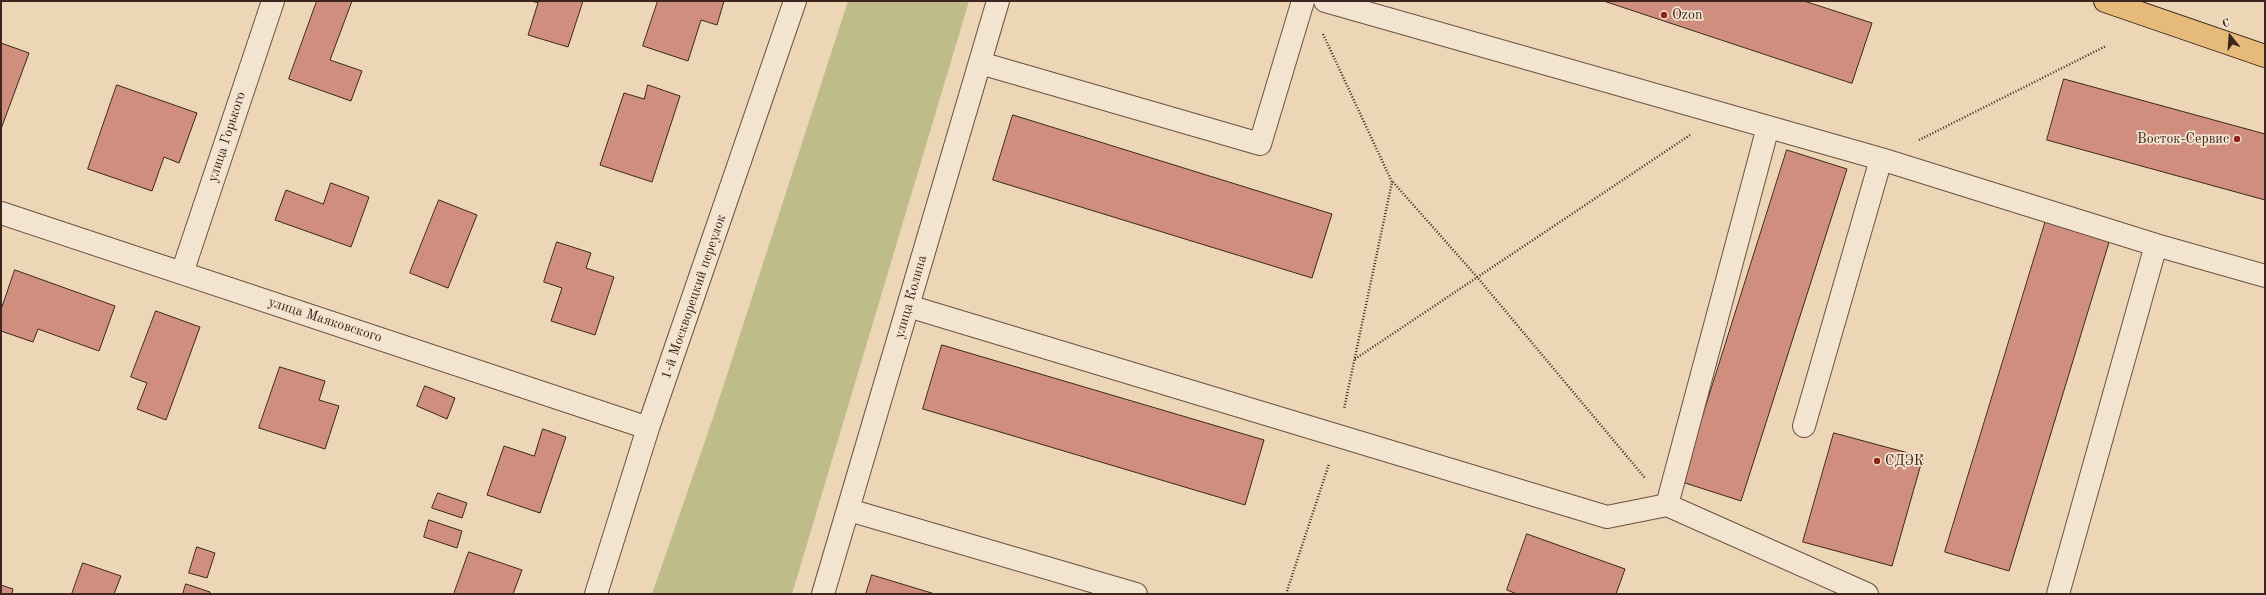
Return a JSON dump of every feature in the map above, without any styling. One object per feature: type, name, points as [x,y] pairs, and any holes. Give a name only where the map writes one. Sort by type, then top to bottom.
[{"type":"main road","points":[[2105,1],[2265,56]]},
{"type":"street","name":"улица Горького","points":[[182,273],[272,1]]},
{"type":"street","name":"1-й Москворецкий переулок","points":[[596,594],[648,428],[795,1]]},
{"type":"street","name":"улица Колина","points":[[824,594],[998,1]]},
{"type":"street","points":[[980,63],[1260,144],[1304,1]]},
{"type":"street","points":[[1325,1],[1881,159],[2156,245],[2265,276]]},
{"type":"street","points":[[1667,505],[1768,127]]},
{"type":"street","points":[[1804,426],[1881,159]]},
{"type":"street","name":"улица Маяковского","points":[[1,213],[648,428]]},
{"type":"street","points":[[2058,594],[2156,245]]},
{"type":"street","points":[[908,306],[1607,517],[1667,505],[1867,594]]},
{"type":"street","points":[[848,510],[1136,594]]},
{"type":"path","points":[[1321,30],[1392,182],[1477,277],[1667,505]]},
{"type":"path","points":[[1881,159],[2106,46]]},
{"type":"path","points":[[1354,359],[1722,114]]},
{"type":"path","points":[[1286,594],[1338,436],[1392,182]]},
{"type":"shaded area","points":[[848,1],[969,1],[792,594],[652,594],[714,415]]},
{"type":"building","points":[[317,1],[352,1],[330,60],[362,71],[351,101],[289,79]]},
{"type":"building","points":[[531,1],[583,1],[568,47],[528,35],[538,3]]},
{"type":"building","points":[[658,1],[724,1],[717,25],[701,20],[688,61],[643,46]]},
{"type":"building","points":[[1604,1],[1804,1],[1872,23],[1852,83]]},
{"type":"building","points":[[1,43],[29,53],[1,129]]},
{"type":"building","points":[[2064,79],[2265,134],[2265,200],[2047,140]]},
{"type":"building","points":[[117,85],[197,113],[179,163],[164,157],[152,191],[88,169]]},
{"type":"building","points":[[648,85],[680,96],[652,182],[600,165],[624,93],[644,99]]},
{"type":"building","points":[[1013,115],[1332,214],[1312,278],[993,180]]},
{"type":"building","points":[[1787,150],[1847,169],[1741,501],[1682,482]]},
{"type":"building","points":[[331,183],[369,197],[351,247],[275,220],[286,190],[323,204]]},
{"type":"building","points":[[439,200],[477,215],[448,288],[410,273]]},
{"type":"building","points":[[2046,220],[2110,239],[2009,571],[1945,552]]},
{"type":"building","points":[[557,242],[591,253],[586,268],[614,277],[595,335],[551,321],[562,288],[544,282]]},
{"type":"building","points":[[15,270],[115,306],[99,351],[38,329],[33,342],[1,331],[1,310]]},
{"type":"building","points":[[156,311],[200,327],[166,420],[137,409],[147,383],[131,377]]},
{"type":"building","points":[[942,345],[1264,440],[1245,505],[923,409]]},
{"type":"building","points":[[280,367],[325,381],[319,400],[339,406],[325,449],[259,428]]},
{"type":"building","points":[[425,386],[455,398],[447,419],[417,406]]},
{"type":"building","points":[[543,429],[566,437],[540,513],[487,495],[504,446],[534,456]]},
{"type":"building","points":[[1834,433],[1923,457],[1892,566],[1803,542]]},
{"type":"building","points":[[438,493],[467,503],[462,518],[432,508]]},
{"type":"building","points":[[429,520],[462,531],[457,548],[424,537]]},
{"type":"building","points":[[1527,534],[1625,569],[1616,594],[1517,594],[1507,590]]},
{"type":"building","points":[[197,547],[215,553],[207,578],[189,573]]},
{"type":"building","points":[[469,552],[522,570],[513,594],[454,594]]},
{"type":"building","points":[[83,563],[121,576],[114,594],[72,594]]},
{"type":"building","points":[[872,575],[935,594],[866,594]]},
{"type":"building","points":[[186,584],[210,592],[210,594],[183,594]]},
{"type":"building","points":[[1,585],[13,589],[12,594],[1,594]]},
{"type":"place","name":"Ozon","points":[[1664,15]]},
{"type":"place","name":"Восток-Сервис","points":[[2237,139]]},
{"type":"place","name":"СДЭК","points":[[1877,461]]}]
